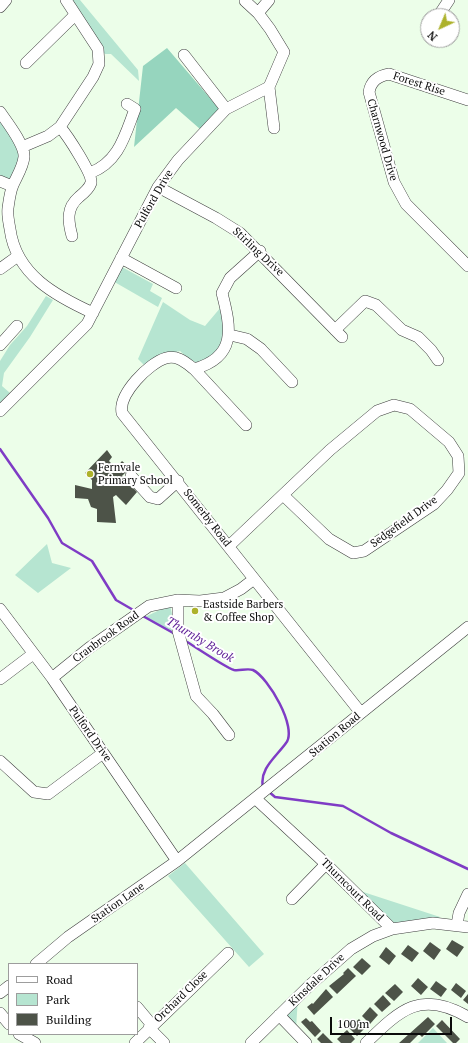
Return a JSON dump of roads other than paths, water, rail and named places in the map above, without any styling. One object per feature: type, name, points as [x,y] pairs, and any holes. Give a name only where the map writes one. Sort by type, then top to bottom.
[{"type":"street","points":[[0,7],[6,0]]},
{"type":"street","points":[[22,147],[48,136],[60,127],[93,77],[99,64],[98,49],[66,0]]},
{"type":"street","points":[[245,1],[258,13],[284,52],[269,87],[274,128]]},
{"type":"street","points":[[258,13],[268,1]]},
{"type":"street","points":[[26,63],[75,15]]},
{"type":"street","points":[[184,55],[226,109]]},
{"type":"street","name":"Forest Rise","points":[[372,82],[381,75],[388,74],[468,100]]},
{"type":"street","name":"Charnwood Drive","points":[[372,82],[369,92],[370,97],[394,182],[399,193],[406,204],[468,266]]},
{"type":"street","name":"Pulford Drive","points":[[0,411],[88,324],[158,187],[178,160],[226,109],[269,87]]},
{"type":"street","points":[[72,236],[68,222],[70,208],[86,191],[90,178],[108,164],[121,145],[135,109],[127,104]]},
{"type":"street","points":[[1,115],[22,147],[24,156],[21,167],[12,186],[7,211],[10,236],[18,256],[23,266],[40,284],[65,300],[93,313]]},
{"type":"street","points":[[60,127],[90,178]]},
{"type":"street","points":[[0,180],[12,186]]},
{"type":"street","name":"Stirling Drive","points":[[158,187],[216,218],[240,233],[260,251],[339,334],[365,301],[376,304],[402,330],[418,337],[431,350],[438,360]]},
{"type":"street","points":[[246,425],[194,369],[208,365],[222,353],[230,335],[222,293],[230,278],[260,251]]},
{"type":"street","points":[[0,268],[18,256]]},
{"type":"street","points":[[121,258],[176,288]]},
{"type":"street","points":[[0,345],[17,326]]},
{"type":"street","points":[[230,335],[247,339],[261,349],[292,382]]},
{"type":"street","name":"Somerby Road","points":[[194,369],[180,359],[166,358],[134,382],[124,397],[121,408],[122,414],[178,481],[361,714]]},
{"type":"street","name":"Sedgefield Drive","points":[[229,546],[283,495],[377,411],[394,405],[410,409],[421,416],[449,442],[458,456],[458,473],[447,490],[434,504],[364,551],[353,553],[330,539],[283,495]]},
{"type":"street","points":[[131,476],[150,497],[158,499],[178,481]]},
{"type":"street","name":"Cranbrook Road","points":[[52,678],[89,648],[149,606],[178,600],[200,601],[224,598],[241,589],[254,579]]},
{"type":"street","points":[[178,600],[178,631],[196,696],[213,714],[229,735]]},
{"type":"street","name":"Pulford Drive","points":[[0,609],[52,678],[177,861]]},
{"type":"street","name":"Station Road","points":[[201,842],[468,627]]},
{"type":"street","points":[[0,679],[33,654]]},
{"type":"street","points":[[0,761],[34,792],[48,794],[103,752]]},
{"type":"street","name":"Thurncourt Road","points":[[256,799],[326,864],[392,929],[433,923],[457,924],[468,927]]},
{"type":"street","name":"Station Lane","points":[[37,963],[68,937],[177,861],[201,842]]},
{"type":"street","points":[[292,899],[326,864]]},
{"type":"street","points":[[457,924],[468,894]]},
{"type":"street","name":"Kinsdale Drive","points":[[251,1043],[310,984],[351,948],[373,936],[392,929]]},
{"type":"street","name":"Orchard Close","points":[[136,1043],[151,1026],[228,953]]},
{"type":"street","points":[[0,993],[8,987]]},
{"type":"street","points":[[366,1043],[394,1016],[408,1008],[421,1004],[434,1003],[455,1009],[468,1016]]},
{"type":"street","points":[[138,1008],[164,1043]]},
{"type":"street","points":[[0,1012],[8,1023]]},
{"type":"street","points":[[279,1015],[306,1043]]},
{"type":"street","points":[[21,1035],[35,1043]]},
{"type":"waterway","points":[[0,449],[48,518],[62,543],[92,561],[116,600],[135,611]]},
{"type":"waterway","name":"Thurnby Brook","points":[[141,615],[175,634]]},
{"type":"waterway","name":"Thurnby Brook","points":[[184,640],[234,670],[253,670],[266,682],[280,704],[285,715],[289,736],[286,743],[266,769],[262,781],[263,787]]},
{"type":"waterway","name":"Thurnby Brook","points":[[268,791],[275,797],[343,806],[391,833],[468,869]]},
{"type":"place","name":"Fernvale Primary School","points":[[90,474]]},
{"type":"place","name":"Eastside Barbers & Coffee Shop","points":[[195,611]]}]
